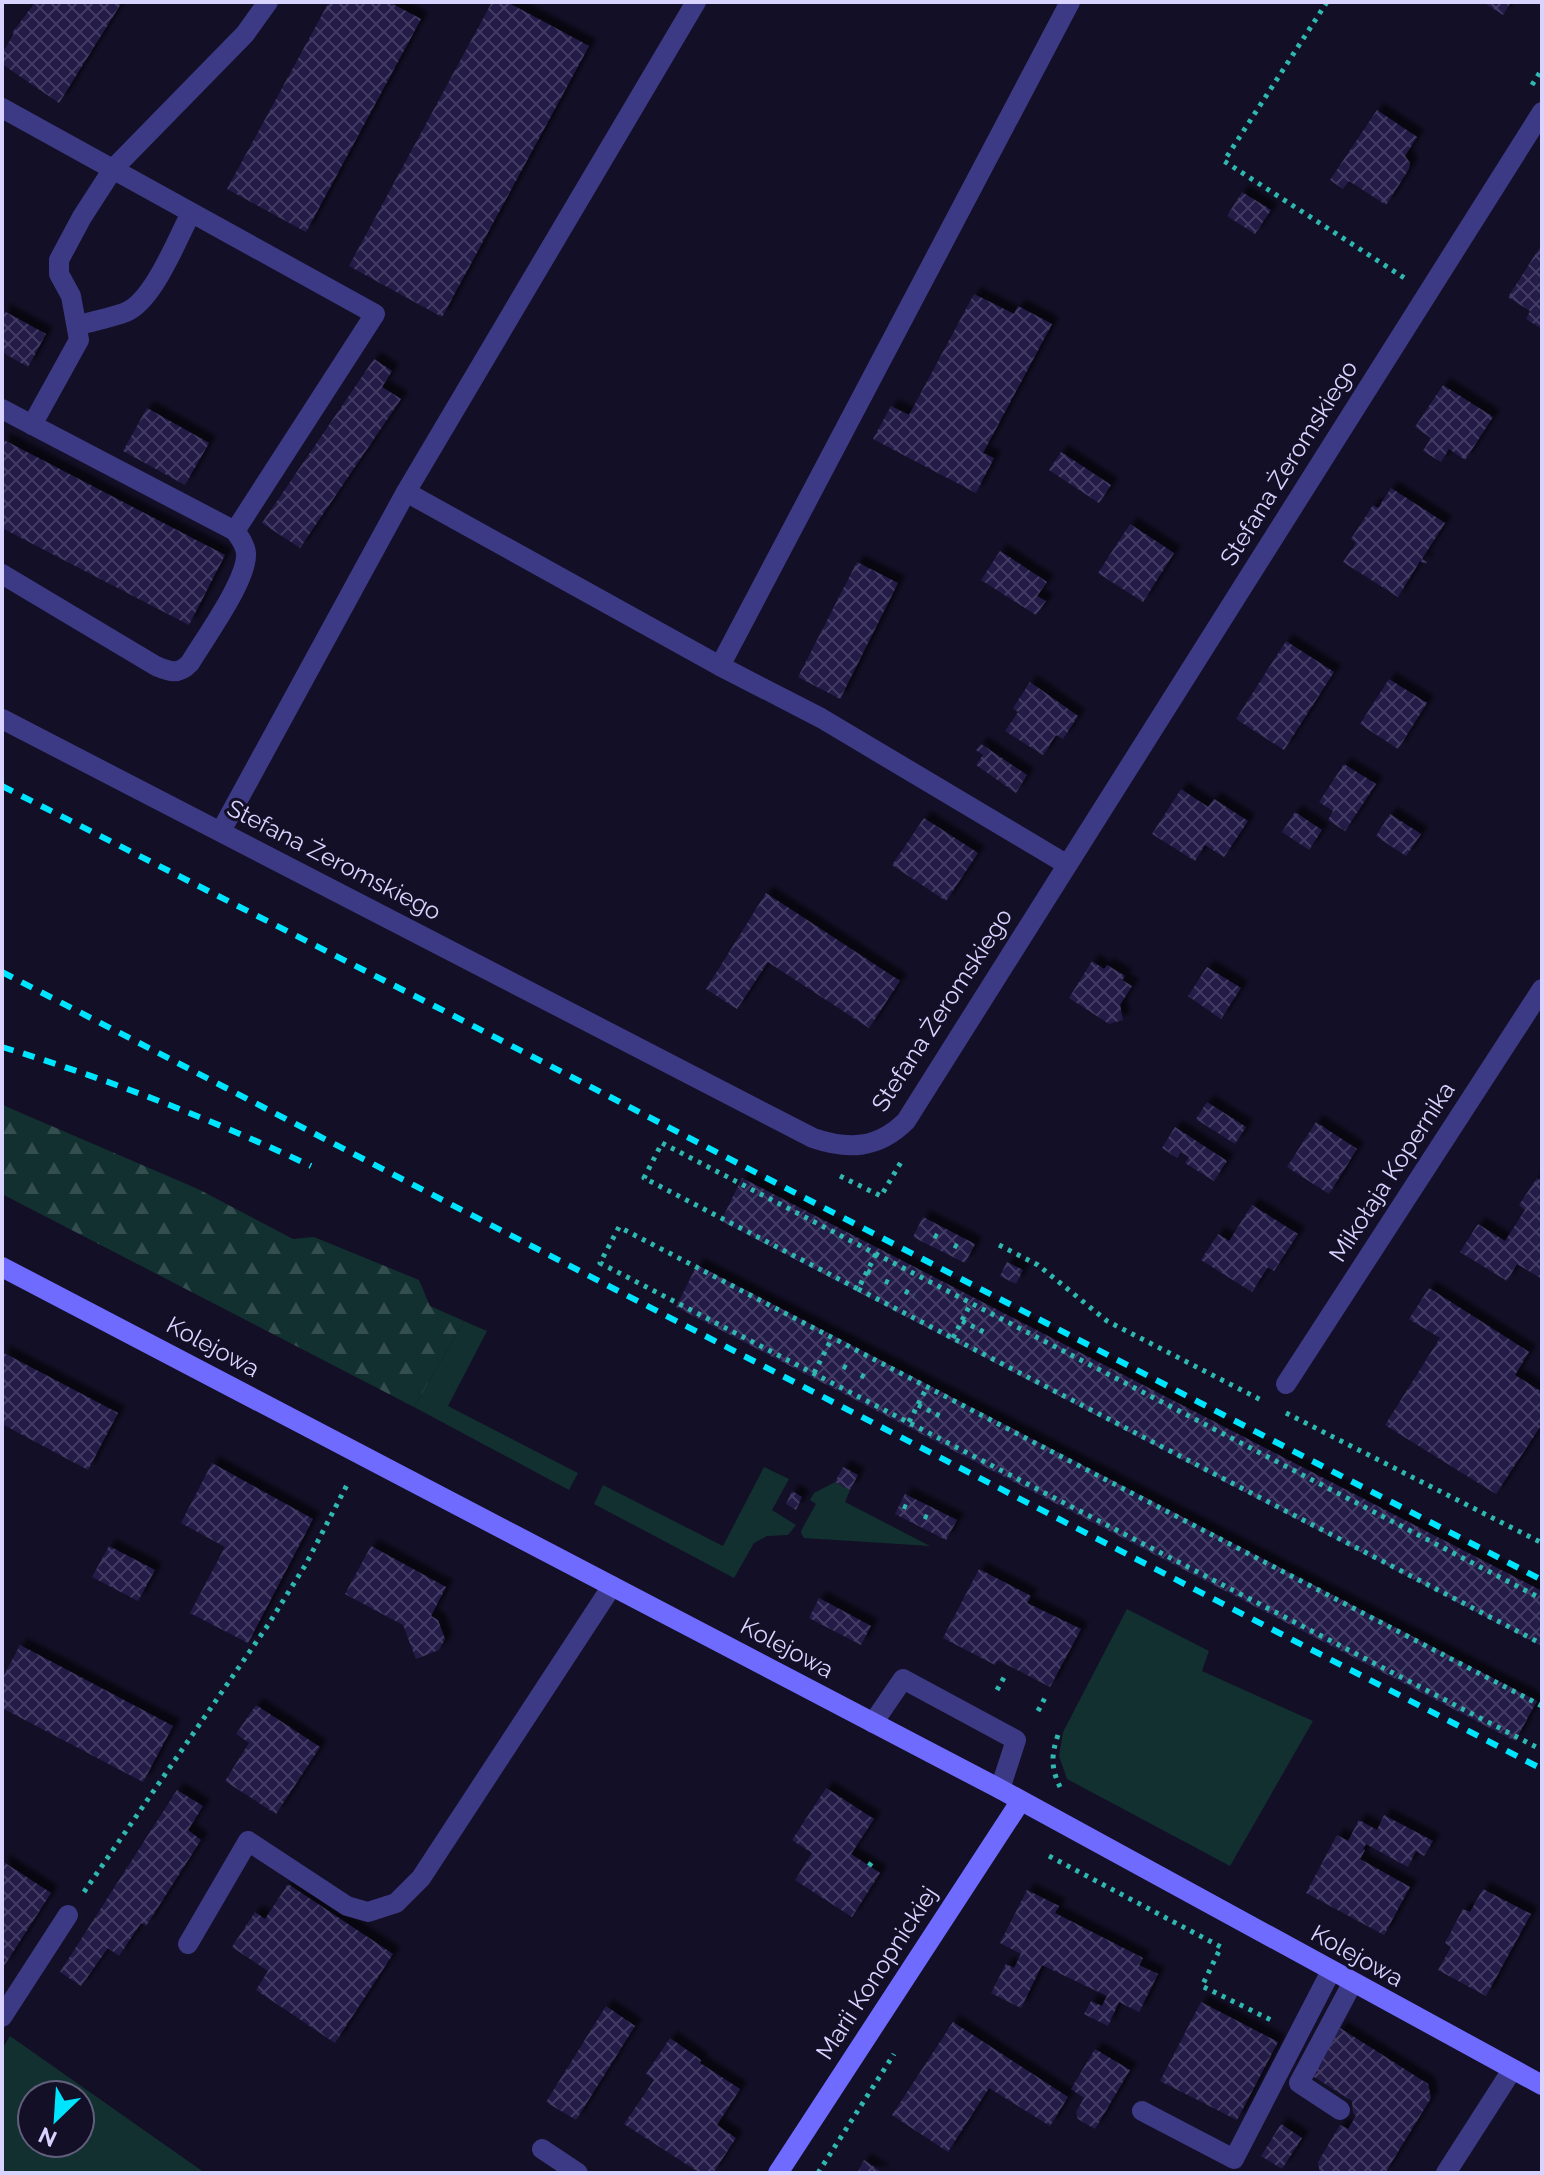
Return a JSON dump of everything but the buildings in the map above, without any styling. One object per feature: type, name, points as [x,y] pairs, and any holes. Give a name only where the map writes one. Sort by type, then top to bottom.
[{"type":"street","points":[[32,425],[79,340],[71,296],[59,274],[59,260],[82,217],[113,169],[245,34],[268,2]]},
{"type":"street","points":[[221,831],[406,492],[696,2]]},
{"type":"street","points":[[720,666],[1070,2]]},
{"type":"street","points":[[2,108],[375,314],[235,531]]},
{"type":"street","name":"Stefana Żeromskiego","points":[[2,719],[813,1138],[854,1147],[875,1143],[893,1134],[906,1121],[1542,112]]},
{"type":"street","points":[[77,326],[124,313],[136,306],[154,283],[191,213]]},
{"type":"street","points":[[2,409],[235,531],[244,544],[246,555],[242,577],[190,663],[183,670],[171,673],[2,574]]},
{"type":"street","points":[[406,492],[720,666],[821,718],[1066,864]]},
{"type":"street","name":"Mikołaja Kopernika","points":[[1286,1384],[1542,989]]},
{"type":"street","name":"Kolejowa","points":[[2,1267],[1000,1789],[1542,2085]]},
{"type":"street","points":[[188,1944],[248,1841],[347,1906],[368,1912],[396,1903],[421,1878],[612,1586]]},
{"type":"street","points":[[873,1723],[903,1679],[1016,1740],[1000,1789]]},
{"type":"street","name":"Marii Konopnickiej","points":[[778,2173],[1020,1802]]},
{"type":"street","points":[[2,2017],[68,1915]]},
{"type":"street","points":[[1142,2111],[1234,2159],[1331,1971]]},
{"type":"street","points":[[1340,2110],[1299,2083],[1353,1982]]},
{"type":"street","points":[[1446,2173],[1512,2070]]},
{"type":"street","points":[[542,2149],[578,2173]]},
{"type":"path","points":[[1327,2],[1224,161],[1407,279]]},
{"type":"path","points":[[1542,1599],[662,1143],[644,1178],[1542,1644]]},
{"type":"path","points":[[1542,1706],[619,1227],[600,1263],[1542,1750]]},
{"type":"path","points":[[934,1235],[941,1239]]},
{"type":"path","points":[[954,1245],[961,1249]]},
{"type":"path","points":[[858,1289],[876,1254]]},
{"type":"path","points":[[867,1271],[875,1275]]},
{"type":"path","points":[[885,1281],[894,1285]]},
{"type":"path","points":[[905,1291],[914,1296]]},
{"type":"path","points":[[953,1338],[971,1303]]},
{"type":"path","points":[[962,1321],[986,1333]]},
{"type":"path","points":[[814,1373],[826,1357],[832,1338]]},
{"type":"path","points":[[843,1366],[850,1370]]},
{"type":"path","points":[[861,1375],[868,1379]]},
{"type":"path","points":[[909,1422],[927,1387]]},
{"type":"path","points":[[918,1405],[942,1417]]},
{"type":"path","points":[[68,1915],[268,1625],[306,1564],[350,1480]]},
{"type":"path","points":[[903,1506],[910,1509]]},
{"type":"path","points":[[924,1516],[932,1520]]},
{"type":"path","points":[[997,1690],[1006,1674]]},
{"type":"path","points":[[1038,1711],[1047,1694]]},
{"type":"path","points":[[1058,1735],[1052,1751],[1052,1771],[1062,1790]]},
{"type":"green space","points":[[2,1102],[5,1106],[198,1189],[293,1239],[314,1237],[419,1280],[430,1306],[464,1321],[414,1407],[2,1194]]},
{"type":"green space","points":[[464,1321],[487,1331],[448,1406],[578,1473],[569,1490],[414,1407]]},
{"type":"green space","points":[[764,1467],[789,1479],[772,1510],[796,1525],[788,1535],[767,1536],[754,1543],[734,1578],[594,1504],[603,1485],[723,1546]]},
{"type":"green space","points":[[835,1482],[850,1490],[845,1502],[930,1546],[804,1538],[802,1529],[816,1504],[810,1500],[814,1493]]},
{"type":"green space","points":[[1127,1609],[1209,1651],[1202,1671],[1313,1721],[1230,1866],[1067,1779],[1059,1756],[1063,1732]]},
{"type":"green space","points":[[10,2036],[71,2079],[16,2079],[16,2159],[96,2159],[96,2096],[205,2173],[2,2173],[2,2049]]},
{"type":"railway","points":[[2,786],[454,1016],[1542,1580]]},
{"type":"railway","points":[[2,972],[1542,1769]]},
{"type":"railway","points":[[2,1047],[159,1101],[311,1166]]}]
